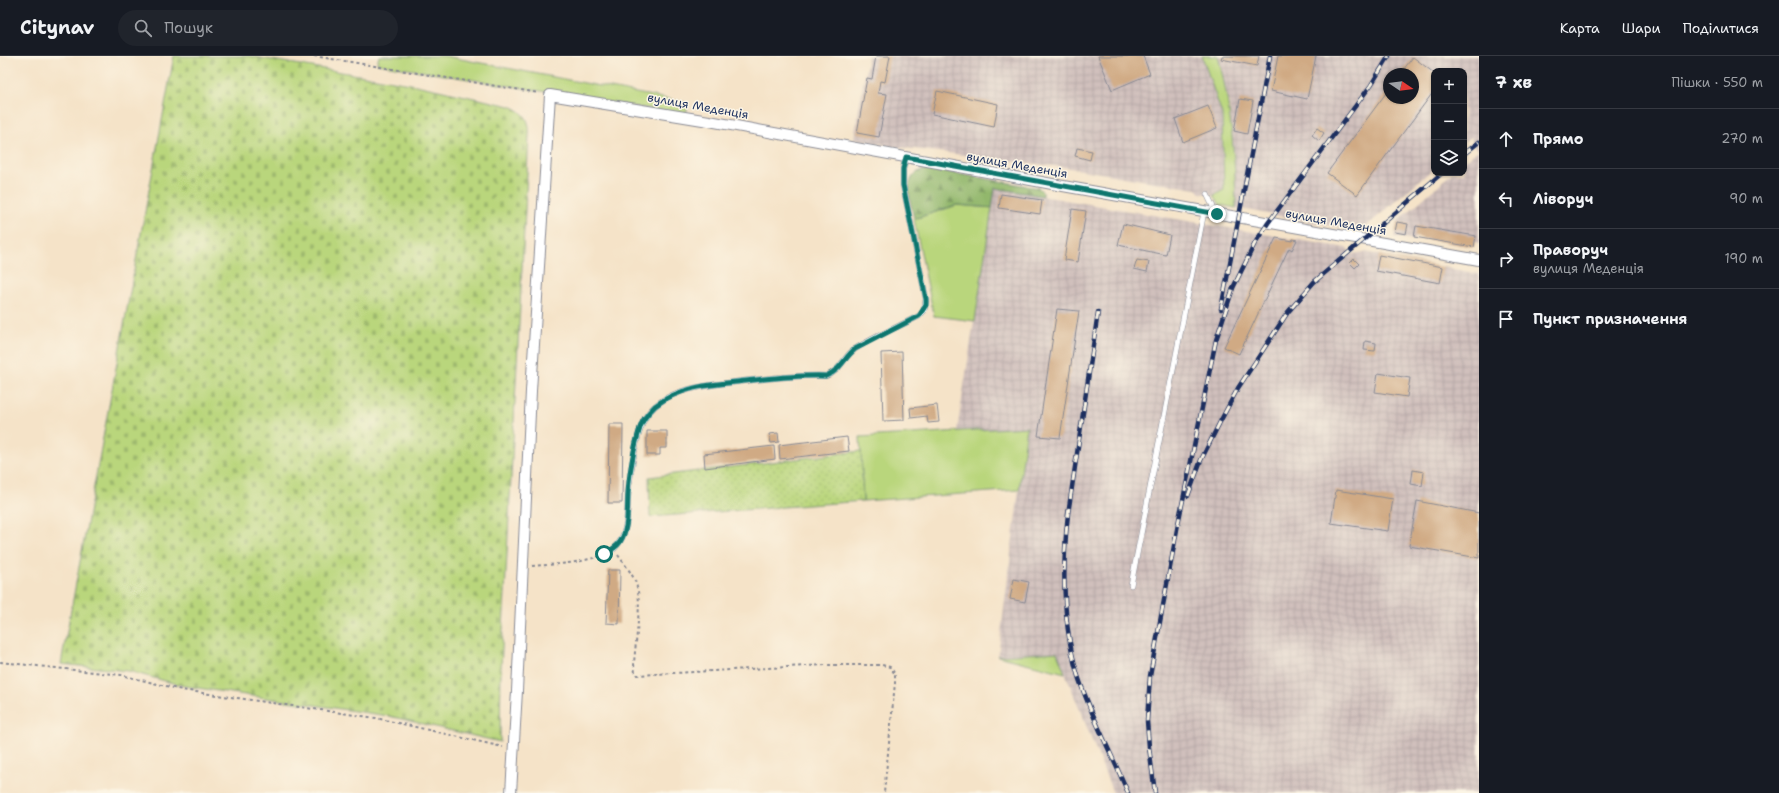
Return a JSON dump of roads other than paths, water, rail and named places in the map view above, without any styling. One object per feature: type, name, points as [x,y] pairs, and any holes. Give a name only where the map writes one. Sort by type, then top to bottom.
[{"type":"street","name":"вулиця Меденція","points":[[510,793],[531,391],[550,95],[709,121],[1204,212],[1479,260]]},
{"type":"lane","points":[[614,549],[620,542],[625,529],[629,483],[640,428],[646,416],[664,400],[682,392],[706,385],[787,376],[826,376],[836,371],[849,353],[855,349],[919,316],[924,311],[926,299],[903,185],[903,169],[906,157]]},
{"type":"lane","points":[[1207,194],[1217,214]]},
{"type":"lane","points":[[1131,585],[1204,212]]},
{"type":"railway","points":[[1221,309],[1270,56]]},
{"type":"railway","points":[[1155,793],[1147,721],[1150,676],[1178,524],[1216,340],[1233,288],[1255,243],[1268,223],[1371,85],[1389,56]]},
{"type":"railway","points":[[1467,152],[1479,142]]},
{"type":"railway","points":[[1188,496],[1201,460],[1238,388],[1288,312],[1314,282],[1438,176]]},
{"type":"railway","points":[[1098,312],[1068,514],[1064,575],[1066,616],[1073,656],[1083,691],[1128,793]]}]
